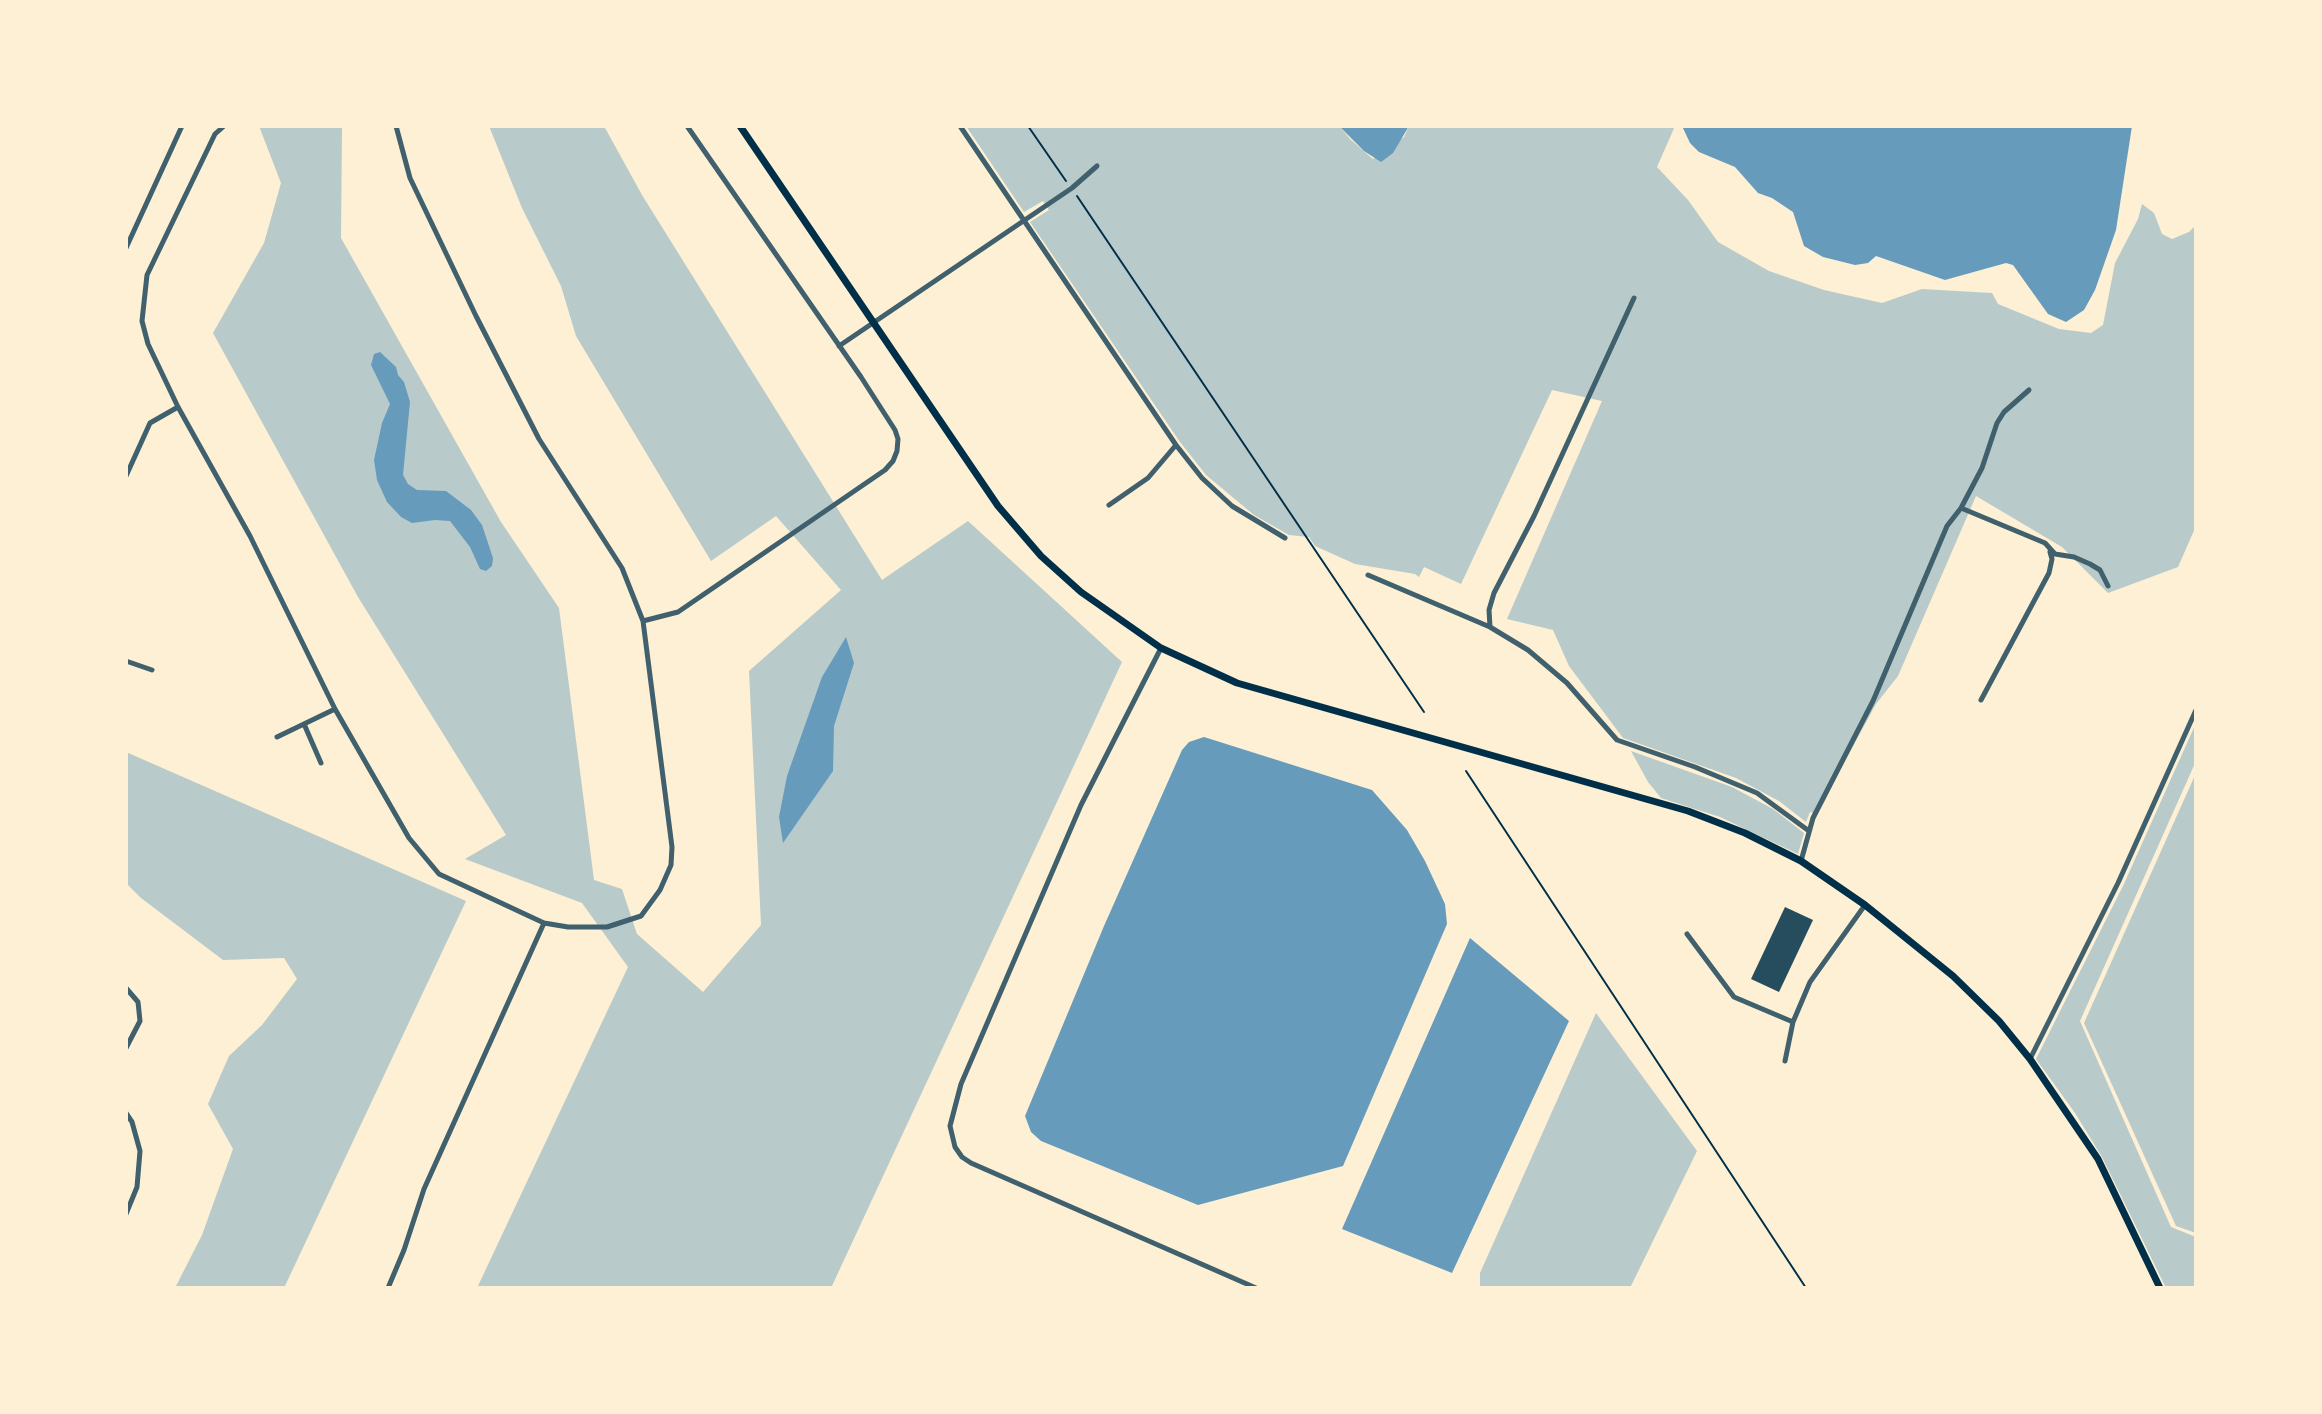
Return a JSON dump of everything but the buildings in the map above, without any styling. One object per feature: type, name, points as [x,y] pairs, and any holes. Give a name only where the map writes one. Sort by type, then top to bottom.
[{"type":"main road","points":[[740,126],[977,477],[1017,530],[1081,592],[1161,648],[1237,683],[1701,816],[1745,833],[1801,861],[1865,905],[1953,976],[1999,1021],[2030,1059],[2098,1159],[2160,1288]]},
{"type":"street","points":[[126,248],[182,126]]},
{"type":"street","points":[[224,126],[215,134],[147,275],[142,321],[148,344],[178,407],[250,536],[335,709],[409,838],[439,874],[544,923],[568,927],[607,927],[641,916],[660,890],[671,865],[672,847],[643,621],[622,568],[539,439],[476,316],[410,178],[396,126]]},
{"type":"street","points":[[643,621],[678,612],[885,470],[893,461],[898,439],[839,346],[687,126]]},
{"type":"street","points":[[960,126],[1176,445],[1202,478],[1232,506],[1285,538]]},
{"type":"street","points":[[839,346],[1072,188],[1097,166]]},
{"type":"street","points":[[1490,627],[1489,610],[1494,593],[1534,516],[1634,298]]},
{"type":"street","points":[[1801,861],[1817,810],[1873,701],[1947,526],[1961,508],[1987,458],[1997,423],[2004,412],[2029,390]]},
{"type":"street","points":[[126,476],[150,423],[178,407]]},
{"type":"street","points":[[1109,505],[1148,478],[1176,445]]},
{"type":"street","points":[[1961,508],[2045,543],[2052,559],[2049,573],[1981,700]]},
{"type":"street","points":[[2050,551],[2100,570],[2108,586]]},
{"type":"street","points":[[1368,575],[1490,627],[1551,667],[1617,740],[1757,793],[1810,831]]},
{"type":"street","points":[[1161,648],[1081,805],[961,1084],[950,1126],[955,1147],[971,1163],[1256,1288]]},
{"type":"street","points":[[126,661],[152,670]]},
{"type":"street","points":[[277,737],[335,709]]},
{"type":"street","points":[[2030,1059],[2118,883],[2196,710]]},
{"type":"street","points":[[304,724],[321,763]]},
{"type":"street","points":[[1785,1061],[1793,1022],[1810,982],[1865,905]]},
{"type":"street","points":[[388,1288],[424,1189],[544,923]]},
{"type":"street","points":[[1687,934],[1734,997],[1793,1022]]},
{"type":"street","points":[[126,988],[138,1002],[140,1021],[126,1048]]},
{"type":"street","points":[[126,1113],[132,1122],[140,1151],[137,1187],[126,1214]]},
{"type":"path","points":[[1028,126],[1424,712]]},
{"type":"path","points":[[1466,771],[1806,1288]]},
{"type":"shaded area","points":[[259,126],[342,126],[341,238],[501,522],[559,608],[594,880],[622,889],[637,934],[703,992],[761,925],[749,671],[841,590],[776,516],[711,561],[576,336],[561,286],[522,208],[489,126],[604,126],[642,195],[882,580],[968,521],[1122,662],[831,1288],[477,1288],[628,967],[582,903],[465,859],[506,835],[358,597],[213,333],[264,243],[281,183]]},
{"type":"shaded area","points":[[966,126],[1339,126],[1373,159],[1404,137],[1409,126],[1675,126],[1657,167],[1688,200],[1718,242],[1769,271],[1824,290],[1882,303],[1922,289],[1992,293],[1998,304],[2059,329],[2091,333],[2103,325],[2115,263],[2138,219],[2142,204],[2154,213],[2162,234],[2172,239],[2189,232],[2196,225],[2196,526],[2178,567],[2108,593],[2062,547],[1976,496],[1898,676],[1876,704],[1816,814],[1810,812],[1806,822],[1779,801],[1736,778],[1623,738],[1569,666],[1553,630],[1507,619],[1602,401],[1552,390],[1461,584],[1424,567],[1419,577],[1355,564],[1315,546],[1309,537],[1289,535],[1254,515],[1206,475],[1180,442],[1030,222],[1049,210],[1043,201],[1024,212]]},
{"type":"shaded area","points":[[2196,723],[2196,761],[2080,1021],[2171,1227],[2196,1237],[2196,1288],[2166,1288],[2102,1157],[2036,1059],[2123,886]]},
{"type":"shaded area","points":[[1631,751],[1732,787],[1773,809],[1804,833],[1798,854],[1720,817],[1661,798]]},
{"type":"shaded area","points":[[126,752],[466,901],[284,1288],[175,1288],[202,1235],[233,1149],[208,1104],[229,1056],[262,1025],[297,979],[284,958],[223,960],[141,898],[126,883]]},
{"type":"shaded area","points":[[2196,773],[2196,1233],[2176,1226],[2084,1023]]},
{"type":"shaded area","points":[[1596,1013],[1697,1151],[1630,1288],[1480,1288],[1480,1273]]},
{"type":"water","points":[[1339,126],[1409,126],[1393,153],[1381,162],[1364,151]]},
{"type":"water","points":[[1682,126],[2132,126],[2116,230],[2095,290],[2084,310],[2066,322],[2048,314],[2013,265],[2006,263],[1945,280],[1876,256],[1868,263],[1855,265],[1823,257],[1804,246],[1793,212],[1758,193],[1735,167],[1699,152],[1690,143]]},
{"type":"water","points":[[380,352],[396,367],[410,402],[403,475],[408,484],[417,490],[446,491],[471,510],[482,525],[493,558],[492,566],[486,571],[480,569],[470,547],[450,521],[412,523],[401,517],[387,502],[377,480],[374,460],[382,423],[390,404],[371,365],[374,354]]},
{"type":"water","points":[[846,637],[854,663],[834,726],[833,771],[783,843],[779,817],[787,776],[822,677]]},
{"type":"water","points":[[1204,737],[1372,790],[1407,830],[1425,861],[1445,904],[1447,924],[1343,1166],[1198,1205],[1041,1141],[1031,1132],[1025,1116],[1182,750],[1189,742]]},
{"type":"water","points":[[1470,938],[1569,1021],[1452,1273],[1342,1229]]}]
